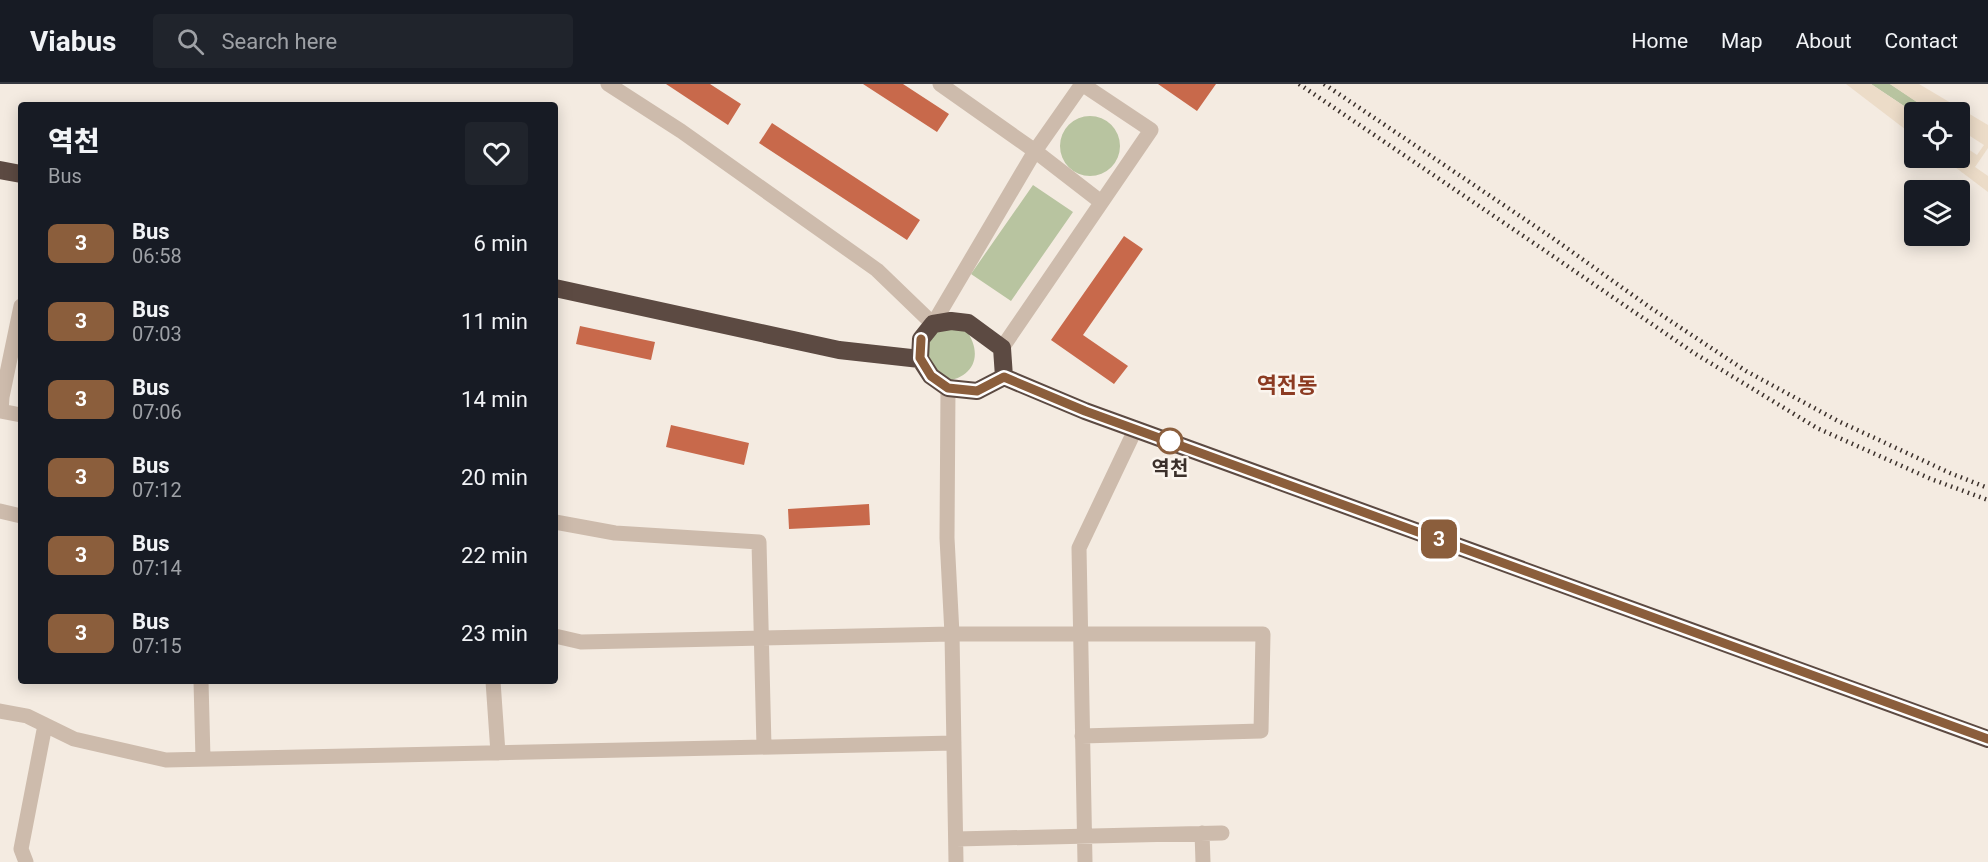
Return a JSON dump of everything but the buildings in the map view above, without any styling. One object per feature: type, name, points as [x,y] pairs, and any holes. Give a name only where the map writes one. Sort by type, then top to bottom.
[{"type":"highway","points":[[0,170],[18,173]]},
{"type":"highway","points":[[558,289],[839,350],[920,358]]},
{"type":"highway","points":[[951,321],[968,323],[1002,348],[1004,377],[977,391],[948,388],[931,376],[920,358],[921,339],[933,324],[951,321]]},
{"type":"highway","points":[[1004,377],[1085,411],[1988,739]]},
{"type":"street","points":[[608,84],[681,131],[877,270],[933,324],[1035,151],[1081,84],[1151,130],[1002,348]]},
{"type":"street","points":[[940,84],[1035,151],[1101,202]]},
{"type":"street","points":[[18,320],[1,411],[18,414]]},
{"type":"street","points":[[948,388],[946,538],[952,634],[956,862]]},
{"type":"street","points":[[1084,862],[1079,548],[1136,428]]},
{"type":"street","points":[[0,511],[18,515]]},
{"type":"street","points":[[558,523],[615,534],[759,542],[764,747]]},
{"type":"street","points":[[558,643],[952,634],[1263,634],[1261,731],[1082,736]]},
{"type":"street","points":[[558,637],[580,642]]},
{"type":"street","points":[[201,684],[203,759]]},
{"type":"street","points":[[493,684],[498,753]]},
{"type":"street","points":[[0,711],[27,716],[74,739],[166,760],[954,743]]},
{"type":"street","points":[[26,862],[21,849],[45,725]]},
{"type":"street","points":[[956,839],[1222,832]]},
{"type":"street","points":[[1202,833],[1203,862]]},
{"type":"green space","points":[[1871,84],[1890,84],[1917,102],[1904,102],[1904,106]]},
{"type":"green space","points":[[1090,116],[1111,125],[1120,146],[1111,167],[1090,176],[1069,167],[1060,146],[1069,125]]},
{"type":"green space","points":[[1033,185],[1073,212],[1011,301],[971,274]]},
{"type":"green space","points":[[931,325],[966,330],[972,340],[975,358],[967,372],[960,377],[940,381],[917,345]]},
{"type":"shaded area","points":[[1846,84],[1871,84],[1904,106],[1904,128]]},
{"type":"shaded area","points":[[1890,84],[1919,84],[1949,102],[1917,102]]},
{"type":"shaded area","points":[[1970,114],[1988,125],[1988,148],[1975,167],[1988,176],[1988,192],[1956,168],[1970,168],[1970,150],[1977,155],[1984,145],[1970,136]]},
{"type":"railway","points":[[1299,84],[1694,353],[1817,428],[1931,479],[1988,500]]},
{"type":"railway","points":[[1324,84],[1746,371],[1838,421],[1950,473],[1988,488]]},
{"type":"bus line","name":"3","points":[[921,339],[920,358],[931,376],[948,388],[977,391],[1004,377],[1085,411],[1988,739]]},
{"type":"place","name":"역천","points":[[1170,441]]},
{"type":"district","name":"역전동","points":[[1287,385]]}]
